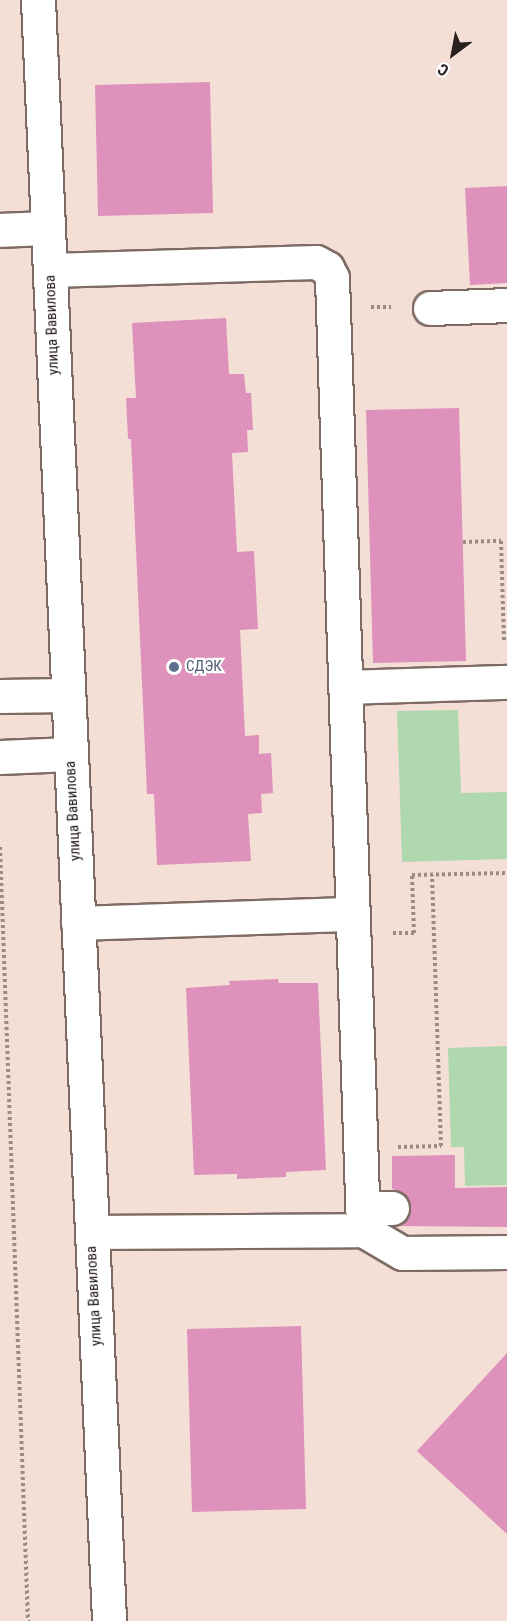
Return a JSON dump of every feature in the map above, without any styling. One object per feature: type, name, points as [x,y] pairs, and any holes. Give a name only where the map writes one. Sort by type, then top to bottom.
[{"type":"street","name":"улица Вавилова","points":[[38,0],[109,1621]]},
{"type":"street","points":[[0,230],[48,228]]},
{"type":"street","points":[[50,270],[316,262],[327,268],[332,278],[360,1148],[373,1215],[396,1252],[507,1252]]},
{"type":"street","points":[[430,308],[507,305]]},
{"type":"street","points":[[345,687],[506,682]]},
{"type":"street","points":[[0,696],[67,694]]},
{"type":"street","points":[[0,757],[70,754]]},
{"type":"street","points":[[78,923],[353,924]]},
{"type":"street","points":[[92,1232],[373,1215]]},
{"type":"path","points":[[332,307],[430,308]]},
{"type":"path","points":[[463,542],[501,541],[506,682]]},
{"type":"path","points":[[0,847],[2,960],[28,1621]]},
{"type":"path","points":[[353,924],[414,933],[412,876],[507,873]]},
{"type":"path","points":[[360,1148],[441,1146],[432,875]]},
{"type":"green space","points":[[458,710],[461,793],[507,792],[507,859],[402,862],[397,711]]},
{"type":"green space","points":[[507,1046],[507,1185],[465,1186],[464,1147],[451,1147],[448,1048]]},
{"type":"building","points":[[210,82],[213,213],[98,216],[95,85]]},
{"type":"building","points":[[507,186],[507,283],[470,285],[465,188]]},
{"type":"building","points":[[226,318],[229,374],[244,374],[246,393],[251,393],[253,430],[247,430],[248,452],[232,453],[237,552],[254,551],[258,629],[240,630],[245,736],[259,735],[259,754],[271,753],[273,793],[261,794],[262,813],[248,814],[251,861],[157,865],[154,794],[147,794],[131,439],[128,439],[126,398],[136,398],[132,323]]},
{"type":"building","points":[[459,408],[466,661],[373,663],[366,410]]},
{"type":"building","points":[[278,979],[279,983],[318,983],[326,1170],[286,1172],[286,1177],[237,1179],[237,1174],[194,1175],[186,988],[230,985],[229,981]]},
{"type":"building","points":[[455,1155],[455,1188],[507,1187],[507,1227],[394,1226],[408,1218],[411,1207],[408,1198],[402,1192],[392,1189],[392,1156]]},
{"type":"building","points":[[301,1326],[306,1509],[192,1512],[187,1329]]},
{"type":"building","points":[[507,1353],[507,1534],[417,1451]]},
{"type":"place","name":"СДЭК","points":[[174,667]]}]
